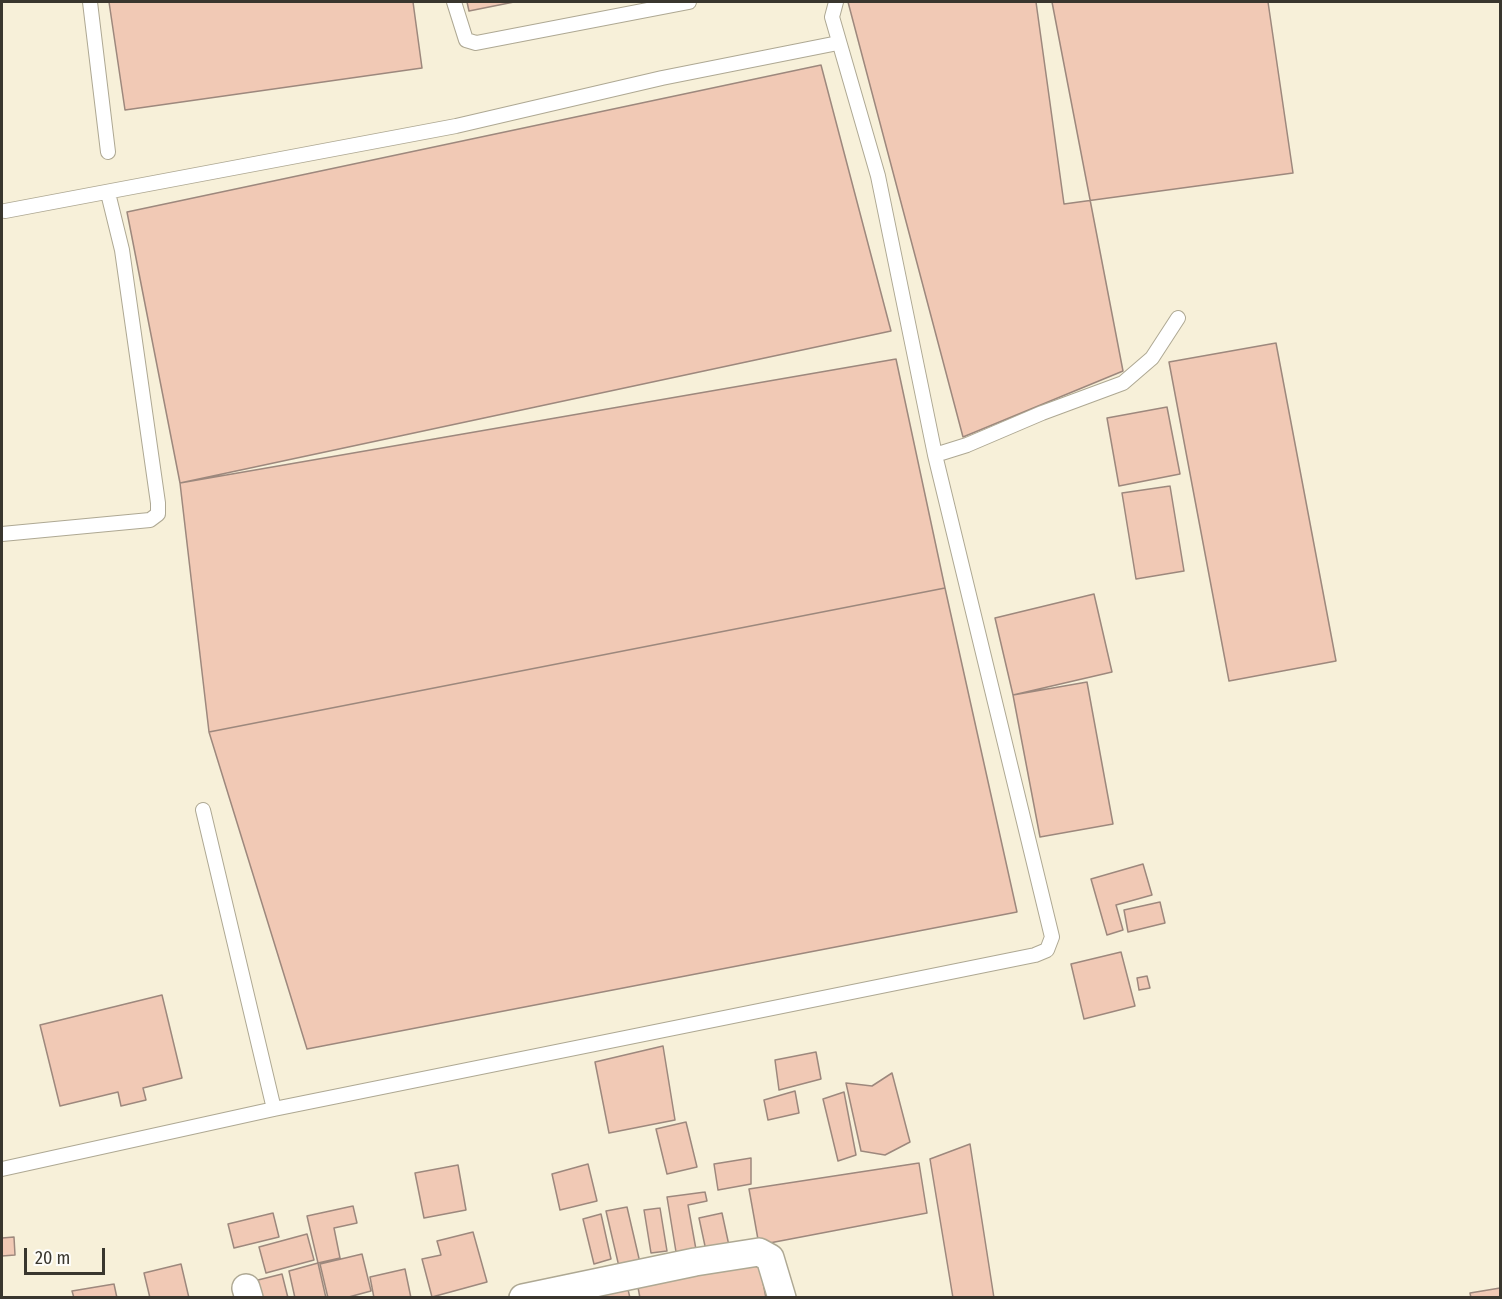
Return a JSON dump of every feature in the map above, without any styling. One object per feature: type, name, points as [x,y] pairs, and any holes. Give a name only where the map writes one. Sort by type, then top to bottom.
[{"type":"street","points":[[523,1298],[695,1262],[759,1252],[770,1258],[782,1298]]},
{"type":"lane","points":[[90,2],[108,152]]},
{"type":"lane","points":[[454,2],[466,40],[476,43],[689,2]]},
{"type":"lane","points":[[2,1169],[274,1109],[1035,955],[1047,950],[1052,937],[935,455],[878,176],[838,43],[832,17],[836,2]]},
{"type":"lane","points":[[4,211],[456,126],[662,78],[838,43]]},
{"type":"lane","points":[[2,534],[150,520],[158,514],[122,250],[108,193]]},
{"type":"lane","points":[[935,455],[967,445],[1042,413],[1123,383],[1152,358],[1178,318]]},
{"type":"lane","points":[[203,810],[274,1109]]},
{"type":"building","points":[[109,2],[413,2],[422,68],[125,110]]},
{"type":"building","points":[[467,2],[514,2],[469,11]]},
{"type":"building","points":[[848,2],[1052,2],[1123,371],[963,437]]},
{"type":"building","points":[[1036,2],[1268,2],[1293,173],[1064,204]]},
{"type":"building","points":[[821,65],[891,331],[180,483],[127,212]]},
{"type":"building","points":[[1276,343],[1336,661],[1229,681],[1169,362]]},
{"type":"building","points":[[896,359],[945,588],[209,732],[180,483]]},
{"type":"building","points":[[1167,407],[1180,474],[1119,486],[1107,418]]},
{"type":"building","points":[[1170,486],[1184,571],[1136,579],[1122,493]]},
{"type":"building","points":[[945,588],[1017,912],[307,1049],[209,732]]},
{"type":"building","points":[[1094,594],[1112,672],[1013,695],[995,618]]},
{"type":"building","points":[[1087,682],[1113,824],[1040,837],[1013,695]]},
{"type":"building","points":[[1143,864],[1152,895],[1116,905],[1123,930],[1107,935],[1091,879]]},
{"type":"building","points":[[1160,902],[1165,923],[1128,932],[1124,910]]},
{"type":"building","points":[[1121,952],[1135,1006],[1084,1019],[1071,964]]},
{"type":"building","points":[[1147,976],[1150,988],[1139,990],[1137,978]]},
{"type":"building","points":[[162,995],[182,1078],[143,1088],[146,1100],[121,1106],[118,1092],[60,1106],[40,1025]]},
{"type":"building","points":[[663,1046],[675,1120],[609,1133],[595,1062]]},
{"type":"building","points":[[816,1052],[821,1079],[779,1090],[775,1060]]},
{"type":"building","points":[[892,1073],[910,1142],[885,1155],[861,1151],[846,1083],[872,1086]]},
{"type":"building","points":[[795,1091],[799,1113],[768,1120],[764,1100]]},
{"type":"building","points":[[844,1092],[856,1155],[838,1161],[823,1099]]},
{"type":"building","points":[[686,1122],[697,1167],[667,1174],[656,1129]]},
{"type":"building","points":[[970,1144],[994,1298],[953,1298],[930,1159]]},
{"type":"building","points":[[751,1158],[751,1184],[718,1190],[714,1164]]},
{"type":"building","points":[[919,1163],[927,1213],[759,1245],[749,1189]]},
{"type":"building","points":[[588,1164],[597,1201],[560,1210],[552,1174]]},
{"type":"building","points":[[458,1165],[466,1210],[424,1218],[415,1173]]},
{"type":"building","points":[[705,1192],[707,1201],[688,1205],[697,1255],[677,1258],[667,1197]]},
{"type":"building","points":[[353,1206],[357,1223],[334,1228],[340,1258],[318,1263],[307,1216]]},
{"type":"building","points":[[627,1207],[641,1267],[620,1271],[606,1211]]},
{"type":"building","points":[[660,1208],[667,1251],[651,1253],[644,1210]]},
{"type":"building","points":[[273,1213],[279,1237],[234,1248],[228,1224]]},
{"type":"building","points":[[722,1213],[731,1255],[708,1260],[699,1218]]},
{"type":"building","points":[[601,1214],[611,1259],[594,1264],[583,1219]]},
{"type":"building","points":[[473,1232],[487,1282],[432,1297],[422,1259],[441,1255],[437,1241]]},
{"type":"building","points":[[307,1234],[314,1260],[266,1273],[259,1247]]},
{"type":"building","points":[[14,1237],[15,1255],[2,1256],[2,1238]]},
{"type":"building","points":[[362,1254],[371,1291],[345,1298],[328,1298],[320,1264]]},
{"type":"building","points":[[758,1256],[766,1298],[640,1298],[636,1277]]},
{"type":"building","points":[[318,1263],[326,1298],[295,1298],[289,1271]]},
{"type":"building","points":[[181,1264],[189,1298],[150,1298],[144,1273]]},
{"type":"building","points":[[405,1269],[411,1298],[374,1298],[370,1277]]},
{"type":"building","points":[[282,1274],[288,1298],[254,1298],[250,1282]]},
{"type":"building","points":[[626,1281],[630,1298],[552,1298]]},
{"type":"building","points":[[114,1284],[117,1298],[74,1298],[72,1291]]},
{"type":"building","points":[[1500,1288],[1500,1298],[1471,1298],[1470,1293]]}]
